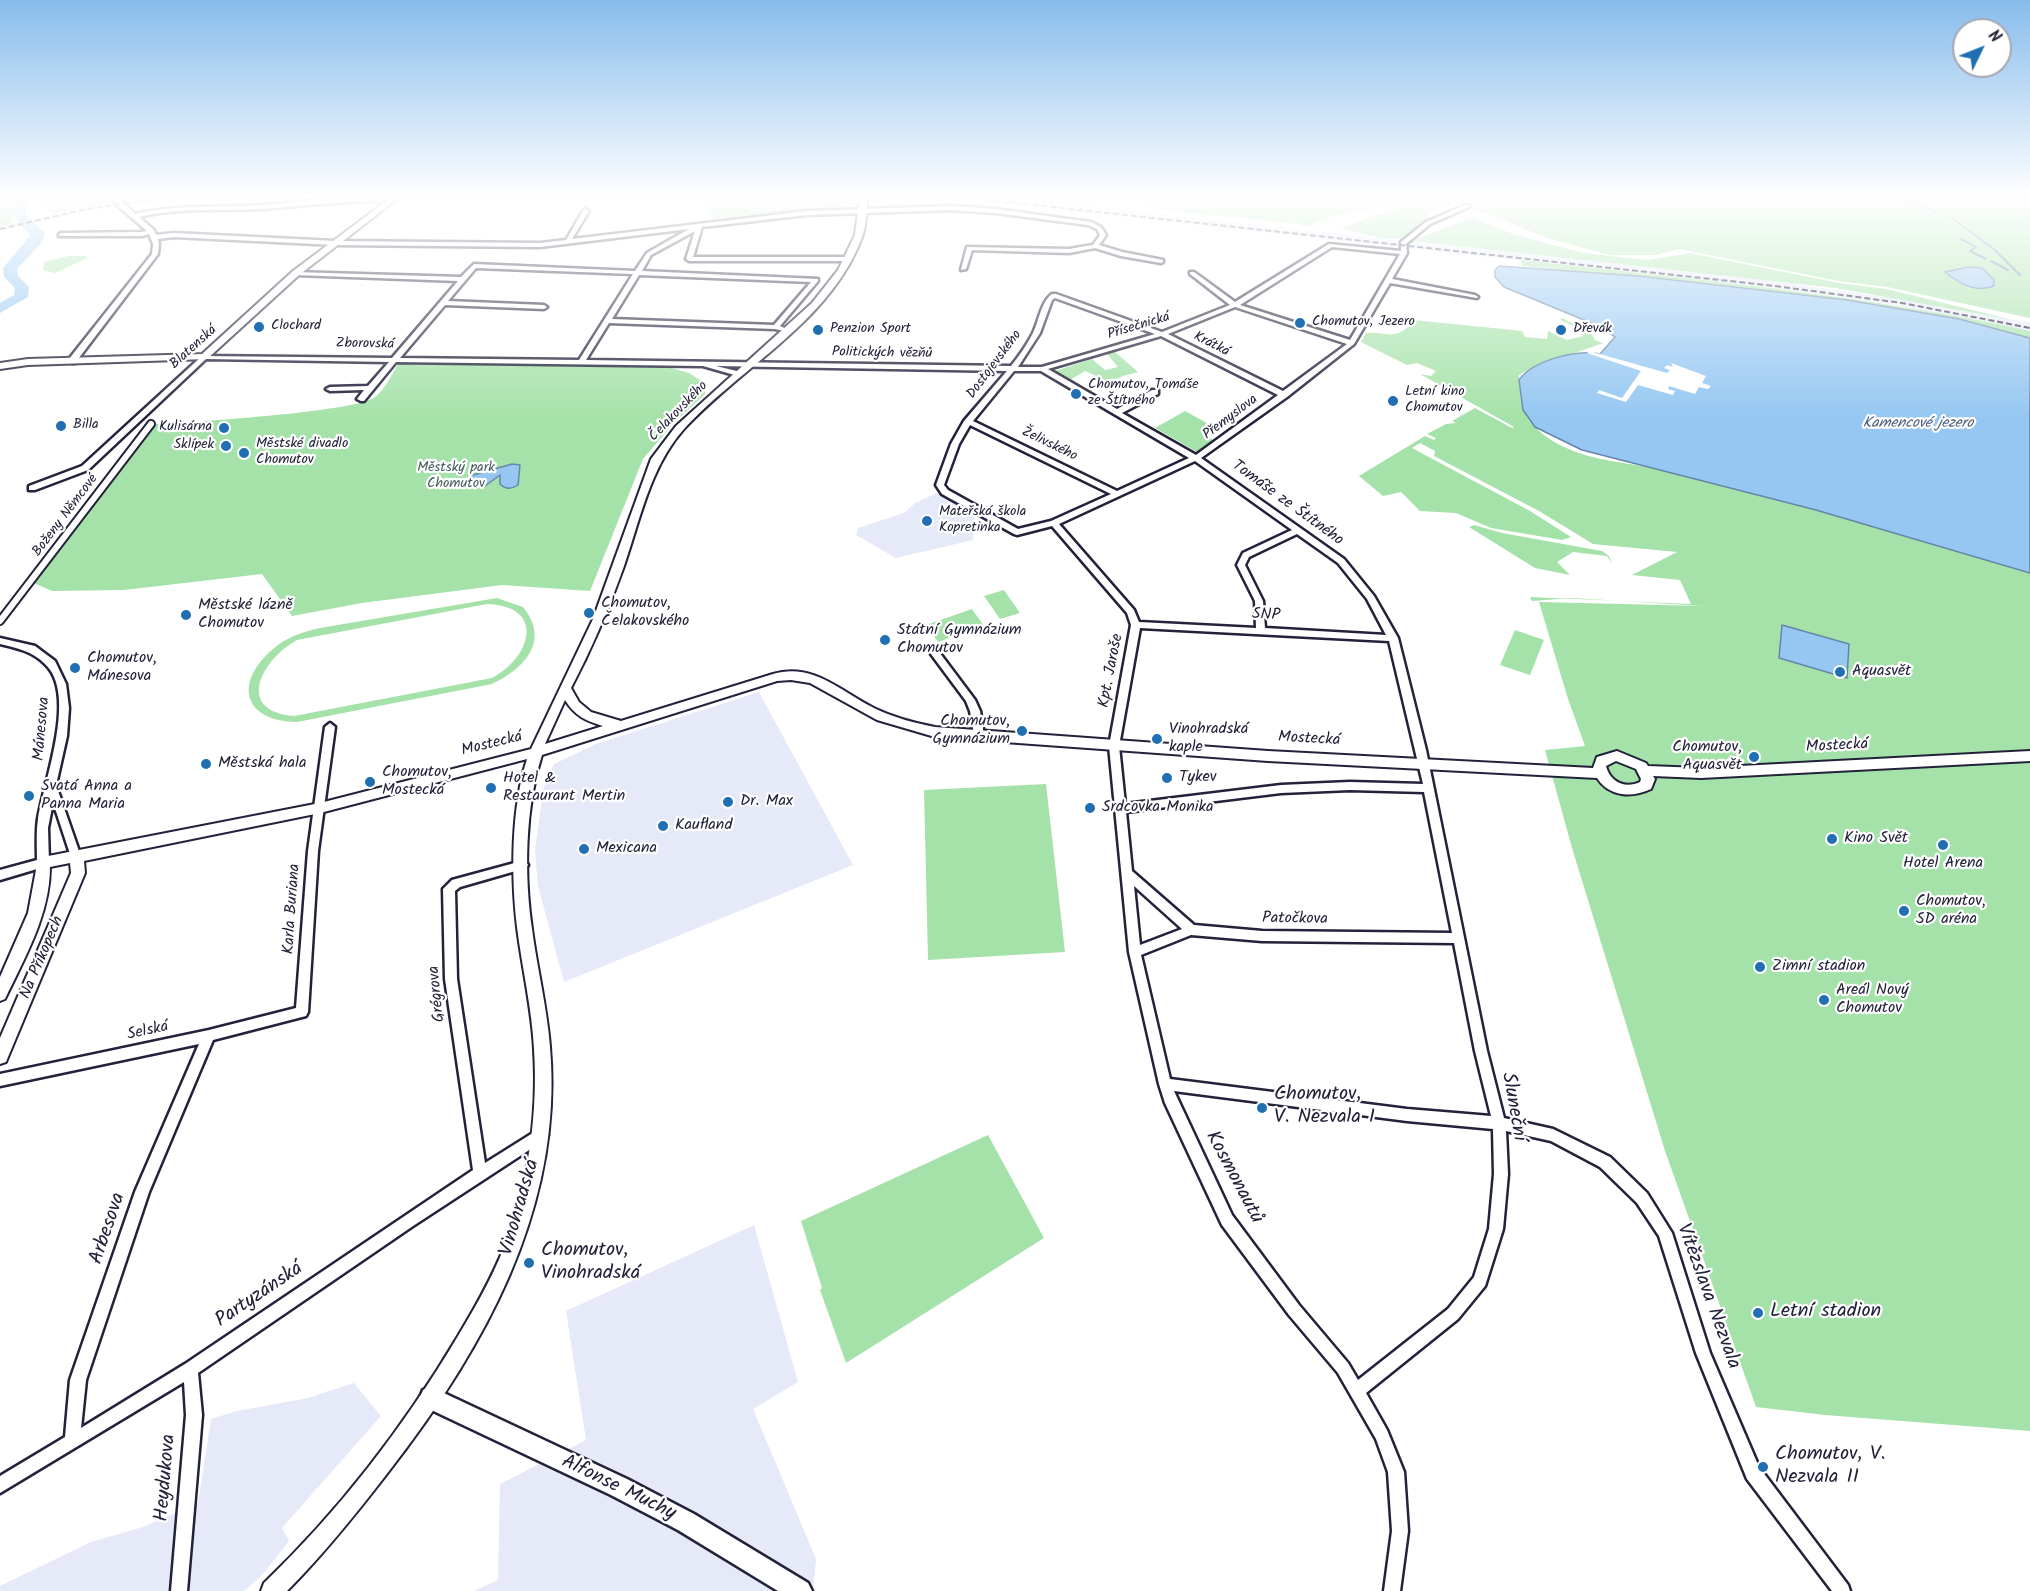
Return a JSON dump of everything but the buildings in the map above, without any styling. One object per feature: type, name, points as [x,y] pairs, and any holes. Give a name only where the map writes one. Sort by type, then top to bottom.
[{"type":"main road","name":"Alfonse Muchy","points":[[431,1398],[619,1487],[686,1522],[800,1591]]},
{"type":"street","points":[[72,361],[142,270]]},
{"type":"street","name":"Blatenská","points":[[32,488],[85,468],[300,270]]},
{"type":"street","points":[[361,399],[445,303],[470,270]]},
{"type":"street","points":[[573,270],[816,280],[777,327]]},
{"type":"street","points":[[582,362],[640,270]]},
{"type":"street","name":"Čelakovského","points":[[536,753],[591,637],[656,459],[673,437],[816,303],[840,270]]},
{"type":"street","name":"Přísečnická","points":[[1041,369],[1162,334],[1235,305],[1291,270]]},
{"type":"street","name":"Přemyslova","points":[[1017,532],[1054,523],[1197,459],[1353,343],[1393,270]]},
{"type":"street","points":[[296,273],[462,279]]},
{"type":"street","points":[[1192,273],[1235,305],[1353,343]]},
{"type":"street","points":[[1387,280],[1475,297]]},
{"type":"street","name":"Krátká","points":[[1058,295],[1162,334],[1284,395]]},
{"type":"street","name":"Dostojevského","points":[[1017,532],[945,492],[940,486],[960,435],[968,421],[1014,368],[1047,313],[1049,298],[1058,295]]},
{"type":"street","points":[[445,303],[544,307]]},
{"type":"street","points":[[608,321],[777,327],[787,331]]},
{"type":"street","name":"Zborovská","points":[[0,366],[72,361],[204,357],[750,363]]},
{"type":"street","name":"Zborovská","points":[[694,363],[738,374]]},
{"type":"street","name":"Politických vězňů","points":[[750,363],[1014,368]]},
{"type":"street","name":"Tomáše ze Štítného","points":[[1014,368],[1041,369],[1197,459],[1299,530],[1349,569],[1377,607],[1393,638],[1425,776]]},
{"type":"street","points":[[330,389],[370,388]]},
{"type":"street","points":[[1116,413],[1155,392]]},
{"type":"street","name":"Želivského","points":[[968,421],[1117,494]]},
{"type":"street","name":"Boženy Němcové","points":[[0,621],[150,424]]},
{"type":"street","name":"Kpt. Jaroše","points":[[1054,523],[1131,612],[1136,625],[1114,746]]},
{"type":"street","points":[[1261,631],[1259,601],[1241,565],[1242,560],[1246,555],[1299,530]]},
{"type":"street","name":"SNP","points":[[1136,625],[1393,638]]},
{"type":"street","name":"Mánesova","points":[[0,641],[29,647],[48,658],[60,675],[63,688],[64,720],[53,788],[45,816],[43,863]]},
{"type":"street","points":[[936,654],[970,700],[975,711],[979,735]]},
{"type":"street","name":"Mostecká","points":[[0,875],[43,863],[320,808],[536,753],[777,677],[794,674],[819,681],[865,709],[892,721],[935,732],[1114,746],[1425,776]]},
{"type":"street","points":[[566,689],[570,702],[583,715],[597,721],[622,726]]},
{"type":"street","name":"Karla Buriana","points":[[302,1012],[313,851],[330,728]]},
{"type":"street","name":"Kosmonautů","points":[[1114,746],[1135,952],[1165,1084],[1227,1220],[1358,1390],[1382,1435],[1396,1472],[1400,1531],[1392,1591]]},
{"type":"street","name":"Vinohradská","points":[[272,1591],[362,1489],[431,1398],[481,1313],[510,1257],[519,1231],[541,1135],[543,1064],[524,925],[522,865],[529,783],[536,753]]},
{"type":"street","name":"Mostecká","points":[[1120,809],[1281,789],[1350,786],[1425,776],[1600,772],[1602,760],[1617,756],[1634,761],[1646,771],[1701,773],[2030,756]]},
{"type":"street","points":[[1600,772],[1612,785],[1631,790],[1646,785],[1646,771]]},
{"type":"street","name":"Sluneční","points":[[1358,1390],[1453,1314],[1480,1281],[1496,1229],[1501,1174],[1499,1123],[1425,776]]},
{"type":"street","name":"Mánesova","points":[[53,788],[76,857]]},
{"type":"street","name":"Na Příkopech","points":[[0,1057],[78,873],[76,857]]},
{"type":"street","name":"Na Příkopech","points":[[0,994],[40,898],[44,881],[43,863]]},
{"type":"street","name":"Grégrova","points":[[480,1173],[451,979],[449,889],[456,883],[522,865]]},
{"type":"street","points":[[1126,872],[1191,930]]},
{"type":"street","name":"Patočkova","points":[[1135,952],[1191,930],[1262,936],[1458,938]]},
{"type":"street","name":"Selská","points":[[0,1080],[208,1036],[302,1012]]},
{"type":"street","name":"Arbesova","points":[[72,1441],[78,1380],[142,1192],[208,1036]]},
{"type":"street","name":"Vítězslava Nezvala","points":[[1165,1084],[1407,1116],[1499,1123],[1553,1135],[1605,1162],[1642,1198],[1665,1233],[1703,1353],[1753,1473],[1842,1591]]},
{"type":"street","name":"Partyzánská","points":[[0,1485],[190,1369],[480,1173],[541,1135]]},
{"type":"street","name":"Heydukova","points":[[179,1591],[194,1415],[190,1369]]},
{"type":"shaded area","points":[[1612,270],[1675,270],[1773,281],[1934,304],[2030,323],[2030,331],[1903,306],[1775,288]]},
{"type":"shaded area","name":"Mateřská škola Kopretinka","points":[[937,493],[975,514],[973,540],[896,558],[856,535],[858,528],[904,513],[915,503]]},
{"type":"shaded area","points":[[759,692],[853,865],[564,982],[538,886],[535,851],[543,790],[554,764],[596,744]]},
{"type":"shaded area","points":[[754,1225],[798,1382],[753,1409],[816,1559],[813,1591],[474,1591],[498,1580],[500,1484],[586,1440],[566,1311]]},
{"type":"shaded area","points":[[354,1383],[381,1416],[282,1528],[289,1541],[263,1574],[244,1591],[0,1591],[0,1586],[91,1542],[143,1527],[198,1503],[211,1419],[237,1411],[308,1398]]},
{"type":"green space","points":[[44,270],[61,270],[55,273]]},
{"type":"green space","points":[[1563,270],[1614,270],[1840,297],[2030,331],[2030,338],[1959,319],[1847,300]]},
{"type":"green space","points":[[1675,270],[1776,270],[1839,283],[1887,289],[2009,319],[1835,288]]},
{"type":"green space","points":[[1785,270],[2030,270],[2030,318],[1887,287],[1839,281]]},
{"type":"green space","name":"Areál Nový Chomutov","points":[[1562,318],[1591,332],[1595,340],[1603,343],[1548,362],[1519,375],[1521,401],[1526,415],[1536,428],[1558,444],[1588,456],[1670,471],[1806,505],[2030,572],[2030,1431],[1825,1415],[1756,1407],[1665,1151],[1572,848],[1545,750],[1585,746],[1568,699],[1539,602],[1704,606],[1620,601],[1691,604],[1680,580],[1632,575],[1677,552],[1593,544],[1539,511],[1434,456],[1435,451],[1420,443],[1412,448],[1530,511],[1571,537],[1562,540],[1491,528],[1456,513],[1420,511],[1401,492],[1383,496],[1359,476],[1425,436],[1434,440],[1436,438],[1427,434],[1446,424],[1456,423],[1452,421],[1475,408],[1514,427],[1420,374],[1431,376],[1436,371],[1417,363],[1407,365],[1361,342],[1366,333],[1396,334],[1408,327],[1414,320],[1522,331],[1525,337],[1547,339],[1548,331],[1567,340],[1583,336],[1581,334],[1585,331],[1560,320]]},
{"type":"green space","points":[[1115,352],[1138,372],[1123,376],[1091,391],[1087,389],[1105,380],[1085,371],[1070,380],[1055,371],[1092,359],[1105,370],[1118,367],[1107,354]]},
{"type":"green space","name":"Městský park Chomutov","points":[[399,363],[669,367],[689,373],[703,382],[705,394],[672,425],[643,459],[590,591],[502,585],[362,603],[292,616],[262,574],[124,590],[52,591],[31,582],[151,424],[269,416],[362,402],[379,394]]},
{"type":"green space","points":[[1185,411],[1223,432],[1213,427],[1202,433],[1213,440],[1197,452],[1155,428]]},
{"type":"green space","points":[[1474,525],[1502,533],[1602,551],[1609,556],[1612,563],[1607,556],[1573,552],[1557,562],[1570,575],[1535,568],[1469,527]]},
{"type":"green space","points":[[1004,590],[1020,613],[1000,619],[984,596]]},
{"type":"green space","points":[[1530,597],[1565,599],[1532,601]]},
{"type":"green space","points":[[497,598],[523,607],[531,619],[534,642],[523,662],[504,678],[492,684],[297,722],[279,720],[265,715],[255,707],[250,697],[249,686],[253,674],[261,662],[283,641],[320,628]],"holes":[[[487,604],[506,607],[518,613],[525,623],[527,634],[524,646],[516,658],[506,669],[492,678],[294,716],[275,712],[264,705],[259,695],[260,683],[273,659],[297,640]]]},
{"type":"green space","points":[[1572,598],[1620,601],[1565,599]]},
{"type":"green space","points":[[972,609],[984,626],[938,642],[926,625]]},
{"type":"green space","points":[[1515,630],[1544,640],[1530,675],[1500,665]]},
{"type":"green space","points":[[1046,784],[1065,952],[928,960],[924,790]]},
{"type":"green space","points":[[988,1135],[1044,1238],[846,1363],[820,1290],[822,1288],[801,1221]]},
{"type":"water","name":"Kamencové jezero","points":[[1495,270],[1558,270],[1638,276],[1847,300],[1959,319],[2030,338],[2030,573],[1816,510],[1582,450],[1535,427],[1523,410],[1519,380],[1534,367],[1556,358],[1580,353],[1600,354],[1615,337],[1601,327],[1504,287],[1495,277]]},
{"type":"water","points":[[1984,270],[1994,280],[1994,286],[1974,288],[1945,272]]},
{"type":"water","points":[[512,464],[520,465],[518,485],[514,487],[502,486],[500,475],[485,486],[460,484],[473,475]]},
{"type":"water","points":[[1782,625],[1849,644],[1847,678],[1779,658]]},
{"type":"pier","points":[[1589,351],[1667,373],[1670,370],[1664,368],[1667,365],[1673,367],[1671,363],[1706,376],[1702,383],[1711,386],[1708,389],[1699,387],[1695,394],[1669,386],[1668,389],[1675,391],[1673,395],[1638,385],[1626,402],[1597,393],[1599,390],[1622,398],[1641,371],[1587,353]]},
{"type":"waterway","points":[[0,309],[21,297],[22,287],[11,277],[10,270]]},
{"type":"waterway","points":[[2015,270],[2020,275]]},
{"type":"railway","points":[[1631,270],[1902,303],[2030,328]]},
{"type":"place","name":"Chomutov, Jezero","points":[[1300,323]]},
{"type":"place","name":"Clochard","points":[[259,327]]},
{"type":"place","name":"Penzion Sport","points":[[818,330]]},
{"type":"place","name":"Dřevák","points":[[1561,330]]},
{"type":"place","name":"Chomutov, Tomáše ze Štítného","points":[[1076,394]]},
{"type":"place","name":"Letní kino Chomutov","points":[[1393,401]]},
{"type":"place","name":"Billa","points":[[61,426]]},
{"type":"place","name":"Kulisárna","points":[[224,428]]},
{"type":"place","name":"Sklípek","points":[[226,446]]},
{"type":"place","name":"Městské divadlo Chomutov","points":[[244,453]]},
{"type":"place","name":"Mateřská škola Kopretinka","points":[[927,521]]},
{"type":"place","name":"Chomutov, Čelakovského","points":[[589,613]]},
{"type":"place","name":"Městské lázně Chomutov","points":[[186,615]]},
{"type":"place","name":"Státní Gymnázium Chomutov","points":[[885,640]]},
{"type":"place","name":"Chomutov, Mánesova","points":[[75,668]]},
{"type":"place","name":"Aquasvět","points":[[1840,672]]},
{"type":"place","name":"Chomutov, Gymnázium","points":[[1022,731]]},
{"type":"place","name":"Vinohradská kaple","points":[[1157,739]]},
{"type":"place","name":"Chomutov, Aquasvět","points":[[1754,757]]},
{"type":"place","name":"Městská hala","points":[[206,764]]},
{"type":"place","name":"Tykev","points":[[1167,778]]},
{"type":"place","name":"Chomutov, Mostecká","points":[[370,782]]},
{"type":"place","name":"Hotel & Restaurant Mertin","points":[[491,788]]},
{"type":"place","name":"Svatá Anna a Panna Maria","points":[[29,796]]},
{"type":"place","name":"Dr. Max","points":[[728,802]]},
{"type":"place","name":"Srdcovka Monika","points":[[1090,808]]},
{"type":"place","name":"Kaufland","points":[[663,826]]},
{"type":"place","name":"Kino Svět","points":[[1832,839]]},
{"type":"place","name":"Hotel Arena","points":[[1943,845]]},
{"type":"place","name":"Mexicana","points":[[584,849]]},
{"type":"place","name":"Chomutov, SD aréna","points":[[1904,911]]},
{"type":"place","name":"Zimní stadion","points":[[1760,967]]},
{"type":"place","name":"Areál Nový Chomutov","points":[[1824,1000]]},
{"type":"place","name":"Chomutov, V. Nezvala I","points":[[1262,1108]]},
{"type":"place","name":"Chomutov, Vinohradská","points":[[529,1263]]},
{"type":"place","name":"Letní stadion","points":[[1758,1313]]},
{"type":"place","name":"Chomutov, V. Nezvala II","points":[[1763,1467]]}]
